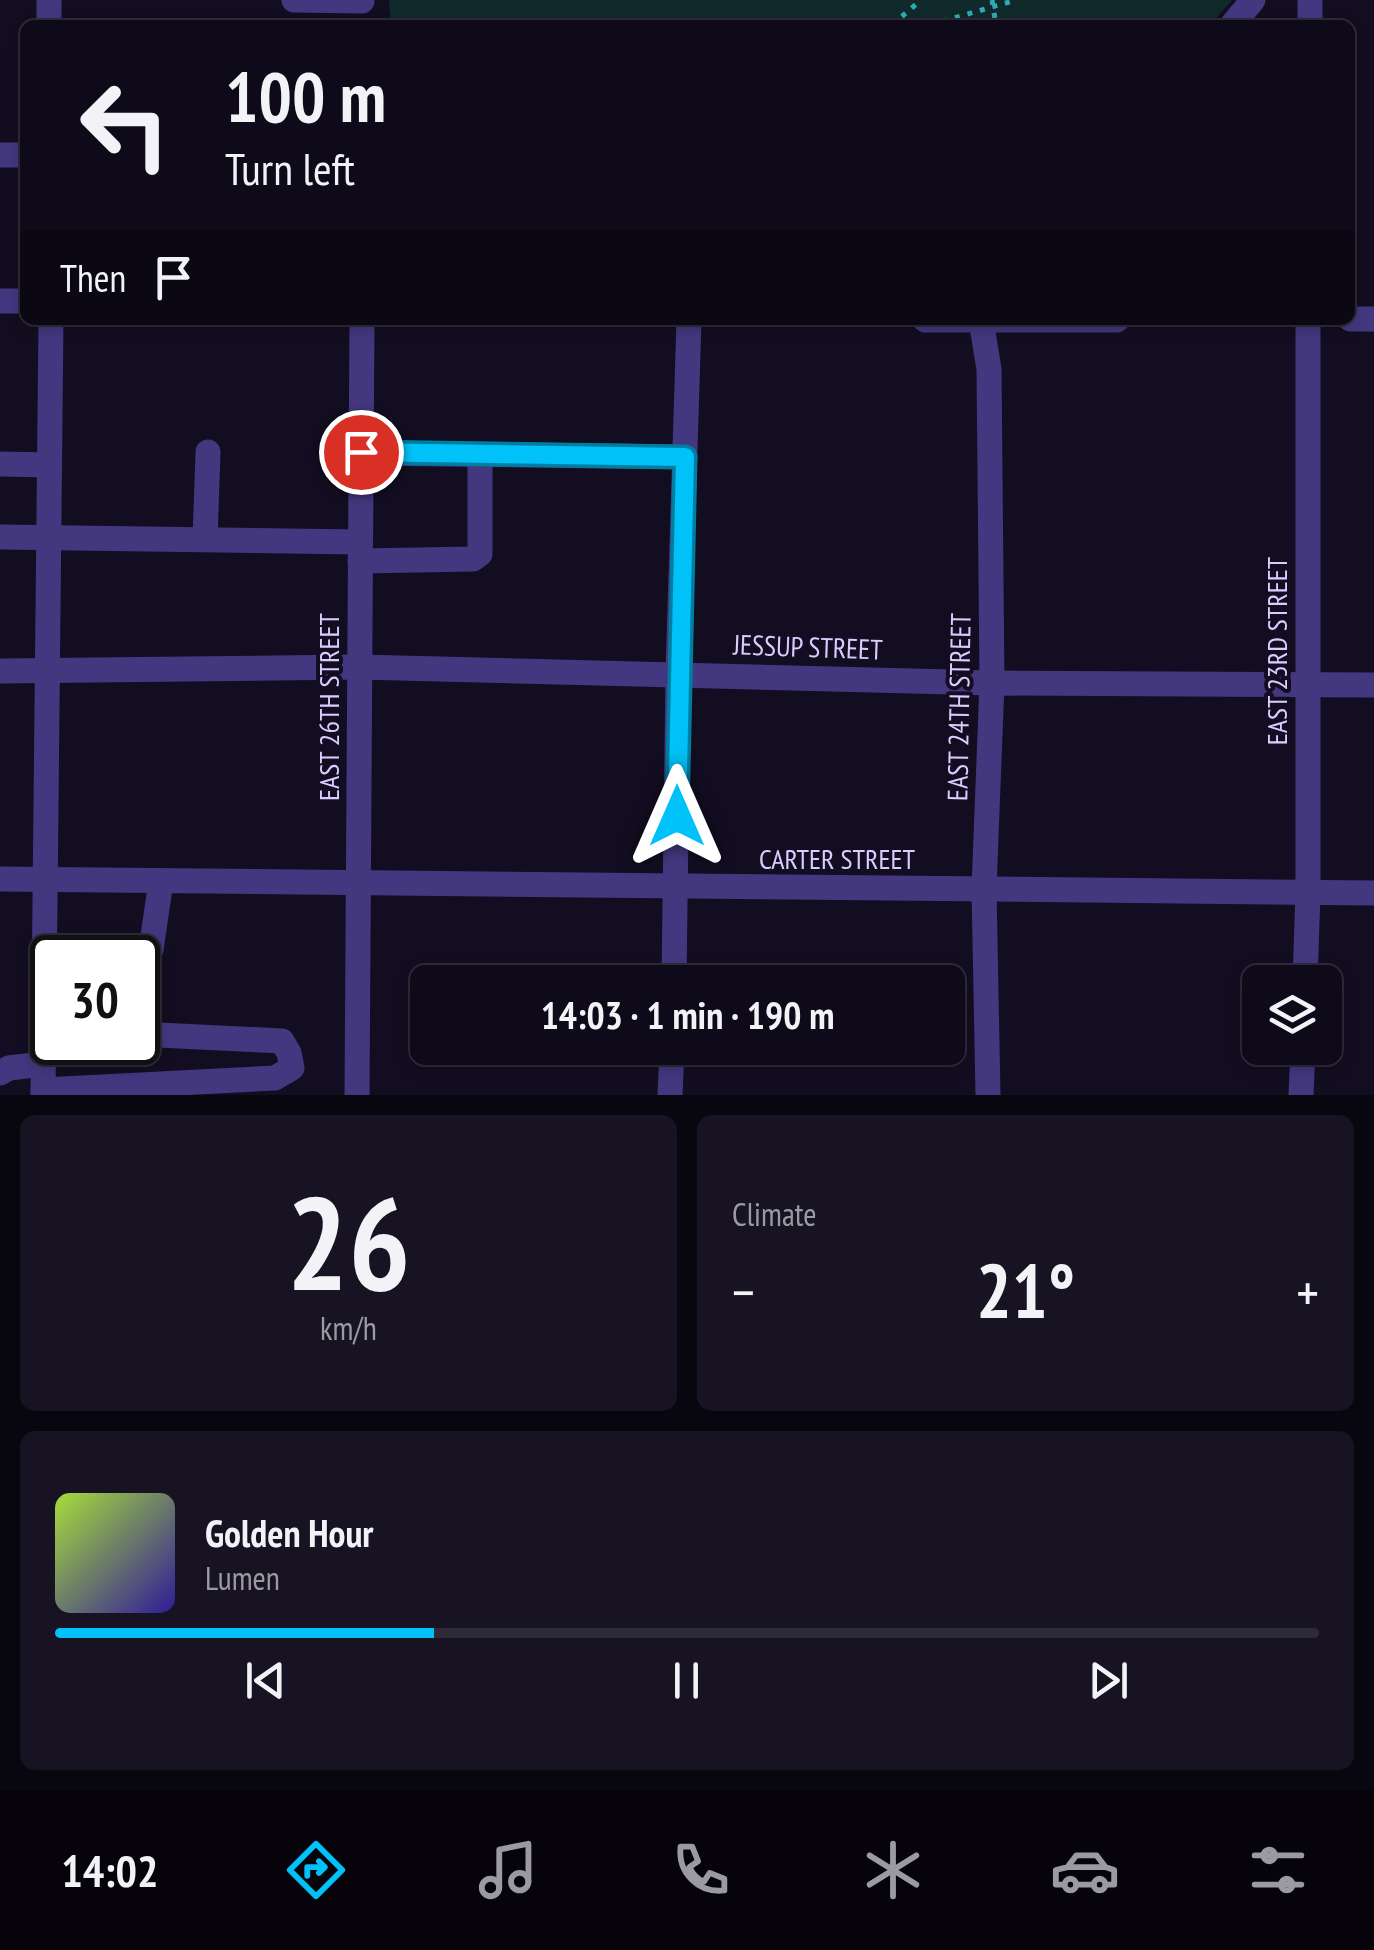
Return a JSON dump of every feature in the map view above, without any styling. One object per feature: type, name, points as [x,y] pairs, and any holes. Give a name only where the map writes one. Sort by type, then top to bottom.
[{"type":"street","points":[[294,0],[362,0]]},
{"type":"street","points":[[1236,20],[1253,0]]},
{"type":"street","points":[[45,935],[50,325]]},
{"type":"street","name":"EAST 26TH STREET","points":[[358,1095],[362,325]]},
{"type":"street","points":[[675,965],[678,672],[689,325]]},
{"type":"street","name":"EAST 24TH STREET","points":[[981,325],[989,369],[992,682],[984,889],[988,1095]]},
{"type":"street","name":"EAST 23RD STREET","points":[[1306,965],[1308,325]]},
{"type":"street","points":[[205,538],[208,452]]},
{"type":"street","points":[[361,452],[685,457]]},
{"type":"street","points":[[0,538],[205,538],[473,559],[480,554],[480,454]]},
{"type":"street","points":[[0,464],[49,464]]},
{"type":"street","name":"JESSUP STREET","points":[[0,672],[359,667],[992,682],[1374,685]]},
{"type":"street","name":"CARTER STREET","points":[[0,880],[1374,894]]},
{"type":"street","points":[[153,935],[161,882]]},
{"type":"street","points":[[0,1073],[9,1068],[43,1083],[274,1078],[292,1068],[282,1041],[160,1035]]},
{"type":"street","points":[[670,1095],[671,1065]]},
{"type":"street","points":[[1301,1095],[1302,1065]]},
{"type":"path","points":[[898,20],[920,0]]},
{"type":"path","points":[[944,20],[993,3],[1016,0]]},
{"type":"green space","points":[[389,0],[1232,0],[1214,20],[391,20]]},
{"type":"route","points":[[361,452],[685,457],[677,816]]}]
